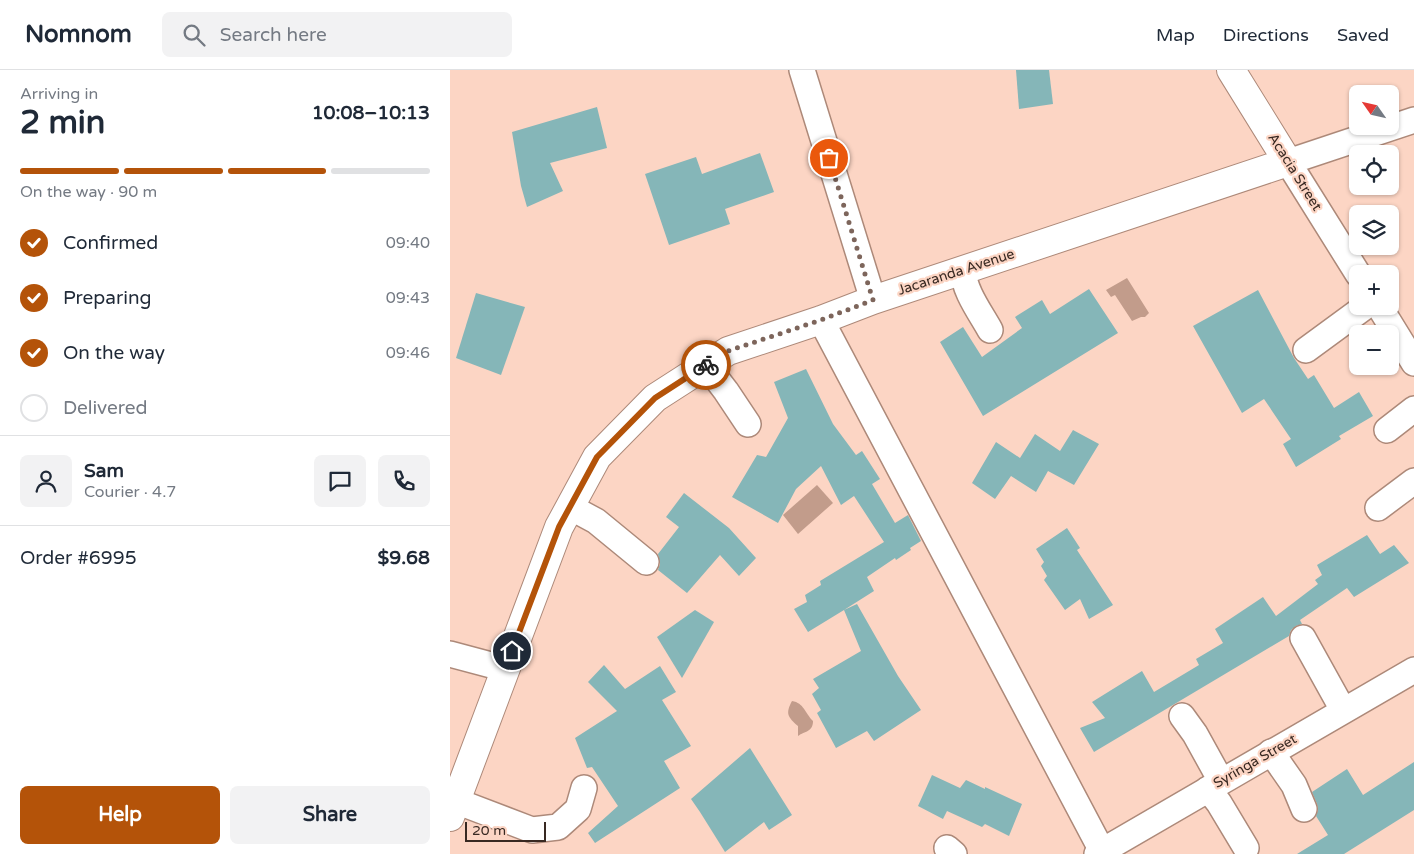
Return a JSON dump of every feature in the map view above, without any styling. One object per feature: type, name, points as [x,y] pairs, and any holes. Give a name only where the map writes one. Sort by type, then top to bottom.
[{"type":"street","points":[[802,70],[873,300]]},
{"type":"street","name":"Acacia Street","points":[[1231,70],[1352,265]]},
{"type":"street","points":[[1288,162],[1414,120]]},
{"type":"street","name":"Jacaranda Avenue","points":[[453,809],[559,527],[597,457],[655,398],[728,351],[821,320],[873,300],[1288,162]]},
{"type":"street","points":[[963,270],[968,290],[990,330]]},
{"type":"street","points":[[1306,350],[1354,315]]},
{"type":"street","points":[[1385,315],[1414,363]]},
{"type":"street","points":[[821,320],[1099,852]]},
{"type":"street","points":[[706,365],[726,390],[748,424]]},
{"type":"street","points":[[1386,430],[1414,409]]},
{"type":"street","points":[[1378,508],[1414,481]]},
{"type":"street","points":[[570,507],[596,521],[646,562]]},
{"type":"street","points":[[1303,638],[1343,710]]},
{"type":"street","points":[[450,654],[506,669]]},
{"type":"street","name":"Syringa Street","points":[[1099,852],[1414,670]]},
{"type":"street","points":[[1182,716],[1195,734],[1219,803],[1246,848]]},
{"type":"street","points":[[1271,752],[1294,785],[1304,809]]},
{"type":"street","points":[[453,809],[532,830],[558,827],[578,809],[584,788]]},
{"type":"shaded area","points":[[1127,278],[1149,313],[1145,317],[1132,321],[1115,295],[1111,297],[1106,290]]},
{"type":"shaded area","points":[[817,485],[833,503],[798,534],[783,515]]},
{"type":"shaded area","points":[[792,701],[802,706],[813,721],[810,729],[798,736],[798,726],[788,712]]},
{"type":"building","points":[[1016,70],[1049,70],[1053,104],[1019,109]]},
{"type":"building","points":[[597,107],[607,148],[550,163],[563,191],[527,207],[521,186],[512,132]]},
{"type":"building","points":[[760,153],[774,192],[725,209],[730,224],[669,245],[645,174],[696,157],[702,174]]},
{"type":"building","points":[[1089,289],[1118,333],[983,416],[940,342],[963,327],[982,357],[1022,328],[1015,317],[1042,300],[1050,314]]},
{"type":"building","points":[[1258,290],[1294,358],[1308,379],[1314,375],[1334,408],[1359,392],[1373,416],[1339,436],[1341,439],[1296,467],[1283,444],[1291,439],[1264,399],[1242,413],[1193,326]]},
{"type":"building","points":[[476,293],[525,307],[501,375],[456,358]]},
{"type":"building","points":[[806,369],[833,424],[856,455],[862,451],[880,479],[872,484],[895,523],[908,515],[921,541],[896,560],[895,558],[867,577],[874,591],[808,632],[794,609],[807,602],[805,595],[821,585],[820,581],[884,542],[854,496],[841,505],[821,466],[796,489],[778,523],[732,497],[757,455],[766,457],[788,418],[774,382]]},
{"type":"building","points":[[1073,430],[1099,444],[1074,485],[1048,471],[1036,492],[1011,476],[995,499],[972,483],[996,442],[1020,458],[1035,434],[1060,451]]},
{"type":"building","points":[[684,493],[729,528],[756,558],[739,576],[720,555],[687,593],[658,570],[660,564],[658,554],[679,527],[666,517]]},
{"type":"building","points":[[1067,528],[1080,548],[1077,550],[1113,605],[1089,619],[1080,599],[1065,610],[1044,580],[1047,576],[1041,566],[1044,562],[1036,549]]},
{"type":"building","points":[[1367,535],[1380,554],[1394,545],[1409,563],[1354,597],[1347,588],[1300,620],[1302,624],[1291,630],[1289,636],[1094,752],[1080,728],[1105,718],[1092,702],[1142,671],[1154,692],[1199,665],[1196,659],[1223,643],[1215,629],[1263,597],[1276,616],[1318,584],[1315,580],[1322,575],[1317,565]]},
{"type":"building","points":[[857,604],[898,676],[921,710],[874,741],[867,731],[836,748],[817,713],[821,710],[812,694],[819,688],[813,679],[861,651],[844,610]]},
{"type":"building","points":[[695,610],[714,622],[682,678],[657,637]]},
{"type":"building","points":[[604,665],[625,689],[660,666],[676,692],[662,700],[691,746],[664,761],[680,788],[595,843],[588,833],[618,806],[592,767],[587,768],[575,738],[617,711],[588,682]]},
{"type":"building","points":[[750,748],[792,815],[769,830],[764,822],[725,852],[691,799]]},
{"type":"building","points":[[1414,762],[1414,810],[1344,854],[1297,854],[1328,835],[1316,816],[1317,804],[1312,792],[1347,769],[1363,795]]},
{"type":"building","points":[[932,775],[960,788],[966,780],[1022,804],[1009,836],[985,824],[982,827],[947,811],[943,819],[918,806]]},
{"type":"way so far","points":[[706,365],[728,351],[821,320],[873,300],[829,158]]},
{"type":"route","points":[[512,651],[559,527],[597,457],[655,398],[706,365]]}]
